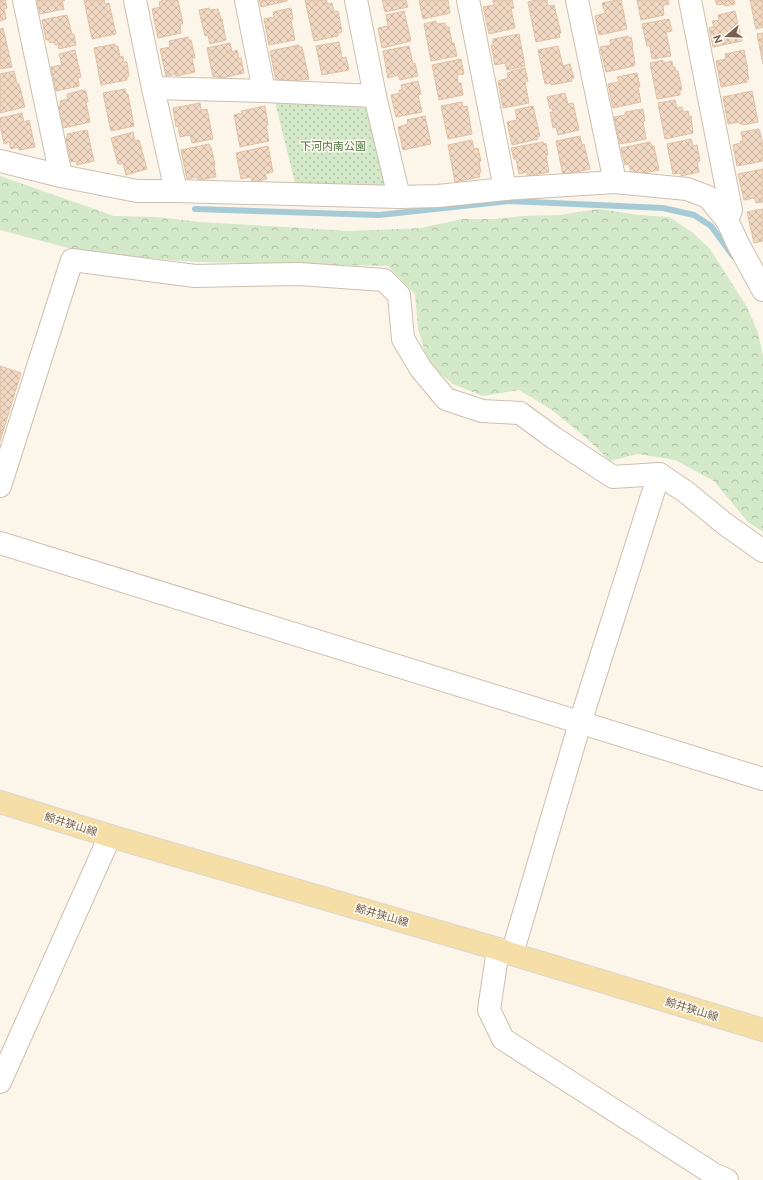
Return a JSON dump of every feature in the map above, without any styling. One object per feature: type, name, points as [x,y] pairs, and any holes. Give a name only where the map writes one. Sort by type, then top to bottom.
[{"type":"main road","name":"鯨井狭山線","points":[[0,802],[763,1030]]},
{"type":"street","points":[[24,0],[61,176]]},
{"type":"street","points":[[135,0],[176,191]]},
{"type":"street","points":[[246,0],[264,91]]},
{"type":"street","points":[[356,0],[375,96],[399,197]]},
{"type":"street","points":[[468,0],[505,189]]},
{"type":"street","points":[[577,0],[615,182]]},
{"type":"street","points":[[690,0],[731,210],[727,220]]},
{"type":"street","points":[[153,88],[375,96]]},
{"type":"street","points":[[0,161],[61,176],[137,191],[399,197],[438,196],[505,189],[615,182],[687,189],[708,197],[727,220],[763,290]]},
{"type":"street","points":[[0,486],[72,260],[195,276],[299,274],[384,280],[399,295],[403,339],[421,369],[446,399],[482,410],[520,413],[554,438],[613,477],[659,474],[686,492],[725,524],[763,551]]},
{"type":"street","points":[[659,474],[505,952],[489,1010],[503,1039],[715,1175],[727,1180]]},
{"type":"street","points":[[0,543],[580,723],[763,778]]},
{"type":"street","points":[[0,1082],[110,836]]},
{"type":"green space","name":"下河内南公園","points":[[275,102],[363,105],[369,111],[384,184],[378,190],[296,187]]},
{"type":"green space","points":[[0,176],[114,216],[156,217],[200,222],[349,231],[421,228],[462,219],[495,219],[522,216],[559,215],[599,209],[639,215],[669,217],[692,232],[710,249],[747,307],[758,333],[763,356],[763,532],[748,522],[714,481],[675,460],[638,454],[610,461],[585,437],[552,410],[519,390],[483,396],[453,384],[428,363],[418,328],[415,294],[388,266],[195,262],[87,253],[0,230]]},
{"type":"building","points":[[0,0],[5,0],[7,8],[4,9],[6,19],[0,21]]},
{"type":"building","points":[[37,0],[65,0],[62,1],[64,9],[40,14]]},
{"type":"building","points":[[84,0],[104,0],[105,4],[109,3],[116,34],[92,39]]},
{"type":"building","points":[[161,0],[178,0],[183,24],[180,24],[181,33],[158,38],[152,9],[160,7],[159,2],[162,1]]},
{"type":"building","points":[[259,0],[287,0],[287,1],[261,7]]},
{"type":"building","points":[[305,0],[327,0],[327,4],[332,3],[334,12],[338,11],[342,32],[338,33],[338,36],[314,41]]},
{"type":"building","points":[[382,0],[406,0],[408,7],[385,12]]},
{"type":"building","points":[[419,0],[448,0],[450,13],[423,19]]},
{"type":"building","points":[[493,0],[512,0],[514,8],[511,9],[515,28],[489,34],[483,7],[494,5]]},
{"type":"building","points":[[547,0],[548,6],[554,5],[561,33],[559,34],[560,37],[536,42],[528,2]]},
{"type":"building","points":[[621,0],[627,29],[599,35],[595,16],[605,13],[602,3]]},
{"type":"building","points":[[637,0],[668,0],[669,4],[663,5],[664,15],[641,20]]},
{"type":"building","points":[[715,0],[734,0],[735,4],[725,6],[724,4],[717,5]]},
{"type":"building","points":[[750,0],[763,0],[763,27],[756,29]]},
{"type":"building","points":[[209,8],[210,10],[218,9],[222,19],[226,40],[210,44],[208,35],[205,36],[199,10]]},
{"type":"building","points":[[291,8],[293,19],[291,20],[295,40],[269,45],[264,19],[274,17],[273,12]]},
{"type":"building","points":[[404,11],[411,41],[382,48],[378,28],[388,26],[386,15]]},
{"type":"building","points":[[735,11],[742,41],[713,47],[709,28],[714,27],[712,21],[719,20],[718,15]]},
{"type":"building","points":[[67,15],[72,34],[74,34],[76,45],[59,49],[58,44],[55,45],[54,42],[50,43],[49,40],[46,40],[42,20]]},
{"type":"building","points":[[669,19],[672,31],[666,32],[671,56],[652,59],[650,46],[647,46],[642,24]]},
{"type":"building","points":[[436,21],[436,24],[445,23],[446,27],[449,27],[452,43],[454,43],[457,56],[431,61],[424,24]]},
{"type":"building","points":[[3,28],[12,67],[0,69],[0,29]]},
{"type":"building","points":[[763,33],[763,64],[757,34]]},
{"type":"building","points":[[519,34],[525,66],[507,70],[505,63],[495,65],[491,45],[493,45],[493,39]]},
{"type":"building","points":[[628,36],[629,38],[631,37],[633,46],[634,66],[606,72],[600,47],[611,45],[610,40]]},
{"type":"building","points":[[188,37],[188,40],[191,40],[195,58],[192,58],[195,72],[176,76],[176,74],[166,76],[160,49],[170,47],[169,41]]},
{"type":"building","points":[[339,42],[342,58],[346,57],[349,70],[322,75],[316,46]]},
{"type":"building","points":[[230,43],[232,52],[237,50],[239,59],[241,58],[244,73],[218,79],[217,76],[213,77],[207,48]]},
{"type":"building","points":[[115,44],[115,46],[118,46],[120,57],[123,56],[124,62],[127,62],[129,76],[127,77],[127,80],[101,85],[94,48]]},
{"type":"building","points":[[299,45],[299,47],[302,47],[309,79],[284,82],[284,79],[276,81],[270,51]]},
{"type":"building","points":[[409,46],[413,64],[415,63],[418,76],[400,80],[398,75],[388,78],[383,51]]},
{"type":"building","points":[[558,46],[563,66],[570,64],[574,78],[571,79],[572,81],[551,85],[551,83],[545,84],[538,50]]},
{"type":"building","points":[[75,50],[81,77],[78,78],[79,86],[56,91],[51,67],[62,65],[59,54]]},
{"type":"building","points":[[744,50],[749,79],[747,79],[747,82],[721,87],[716,61],[726,59],[725,54]]},
{"type":"building","points":[[461,59],[464,74],[457,75],[458,83],[461,83],[463,95],[439,100],[432,65]]},
{"type":"building","points":[[663,60],[663,63],[672,61],[673,67],[675,67],[676,71],[678,71],[682,90],[680,90],[680,95],[657,99],[650,63]]},
{"type":"building","points":[[525,68],[528,81],[525,82],[529,103],[503,108],[498,81],[508,78],[507,73],[511,71]]},
{"type":"building","points":[[14,71],[25,107],[0,113],[0,74]]},
{"type":"building","points":[[637,73],[641,102],[613,108],[608,84],[619,82],[617,77]]},
{"type":"building","points":[[418,81],[421,94],[418,95],[422,112],[396,117],[391,95],[400,93],[399,90],[402,90],[401,85]]},
{"type":"building","points":[[125,89],[126,94],[128,94],[134,126],[111,131],[103,93]]},
{"type":"building","points":[[83,90],[86,91],[88,102],[86,102],[90,122],[63,128],[58,106],[61,106],[60,101],[68,99],[67,94]]},
{"type":"building","points":[[752,91],[758,122],[743,125],[739,122],[728,124],[723,97]]},
{"type":"building","points":[[565,93],[568,104],[573,103],[579,130],[558,135],[556,127],[553,128],[550,112],[553,112],[552,108],[550,109],[547,97]]},
{"type":"building","points":[[675,100],[677,108],[682,107],[683,112],[688,111],[689,117],[691,116],[693,133],[665,139],[658,103]]},
{"type":"building","points":[[462,102],[463,107],[467,106],[472,134],[448,139],[441,106]]},
{"type":"building","points":[[200,103],[201,110],[207,109],[213,139],[192,143],[190,135],[180,137],[178,126],[176,127],[173,108]]},
{"type":"building","points":[[265,106],[269,141],[240,147],[234,115],[242,113],[241,111]]},
{"type":"building","points":[[533,106],[540,136],[537,137],[538,139],[512,145],[507,122],[517,120],[515,110]]},
{"type":"building","points":[[643,109],[646,139],[620,144],[614,117],[625,115],[625,112]]},
{"type":"building","points":[[22,113],[24,122],[29,120],[35,147],[19,150],[19,147],[11,149],[9,142],[4,144],[0,118]]},
{"type":"building","points":[[425,116],[431,144],[403,150],[398,127],[408,124],[407,120]]},
{"type":"building","points":[[759,129],[763,144],[763,161],[737,166],[733,145],[743,141],[741,132]]},
{"type":"building","points":[[87,130],[94,161],[77,165],[76,161],[71,162],[66,138],[68,137],[67,134]]},
{"type":"building","points":[[133,132],[135,141],[139,140],[147,169],[126,175],[123,163],[118,164],[111,138]]},
{"type":"building","points":[[580,136],[582,145],[584,144],[590,169],[563,175],[556,141]]},
{"type":"building","points":[[691,139],[693,146],[697,145],[700,161],[697,162],[699,172],[681,176],[681,173],[673,174],[667,144]]},
{"type":"building","points":[[472,140],[474,149],[478,148],[481,161],[479,162],[481,172],[479,173],[480,177],[455,182],[448,145]]},
{"type":"building","points":[[543,142],[544,144],[546,143],[548,155],[546,156],[549,172],[528,176],[527,172],[519,174],[516,159],[514,159],[511,148]]},
{"type":"building","points":[[650,142],[652,146],[654,146],[659,170],[639,174],[638,171],[631,173],[629,164],[625,165],[621,148]]},
{"type":"building","points":[[209,144],[215,165],[216,177],[198,180],[197,177],[187,179],[181,150]]},
{"type":"building","points":[[268,146],[273,172],[265,174],[267,179],[252,182],[251,177],[241,179],[236,153]]},
{"type":"building","points":[[763,169],[763,202],[756,203],[755,198],[744,200],[738,174]]},
{"type":"building","points":[[763,209],[763,241],[754,243],[747,212]]},
{"type":"building","points":[[0,366],[21,373],[0,441]]},
{"type":"waterway","points":[[195,209],[379,215],[509,201],[663,208],[694,215],[711,226],[733,256]]}]
